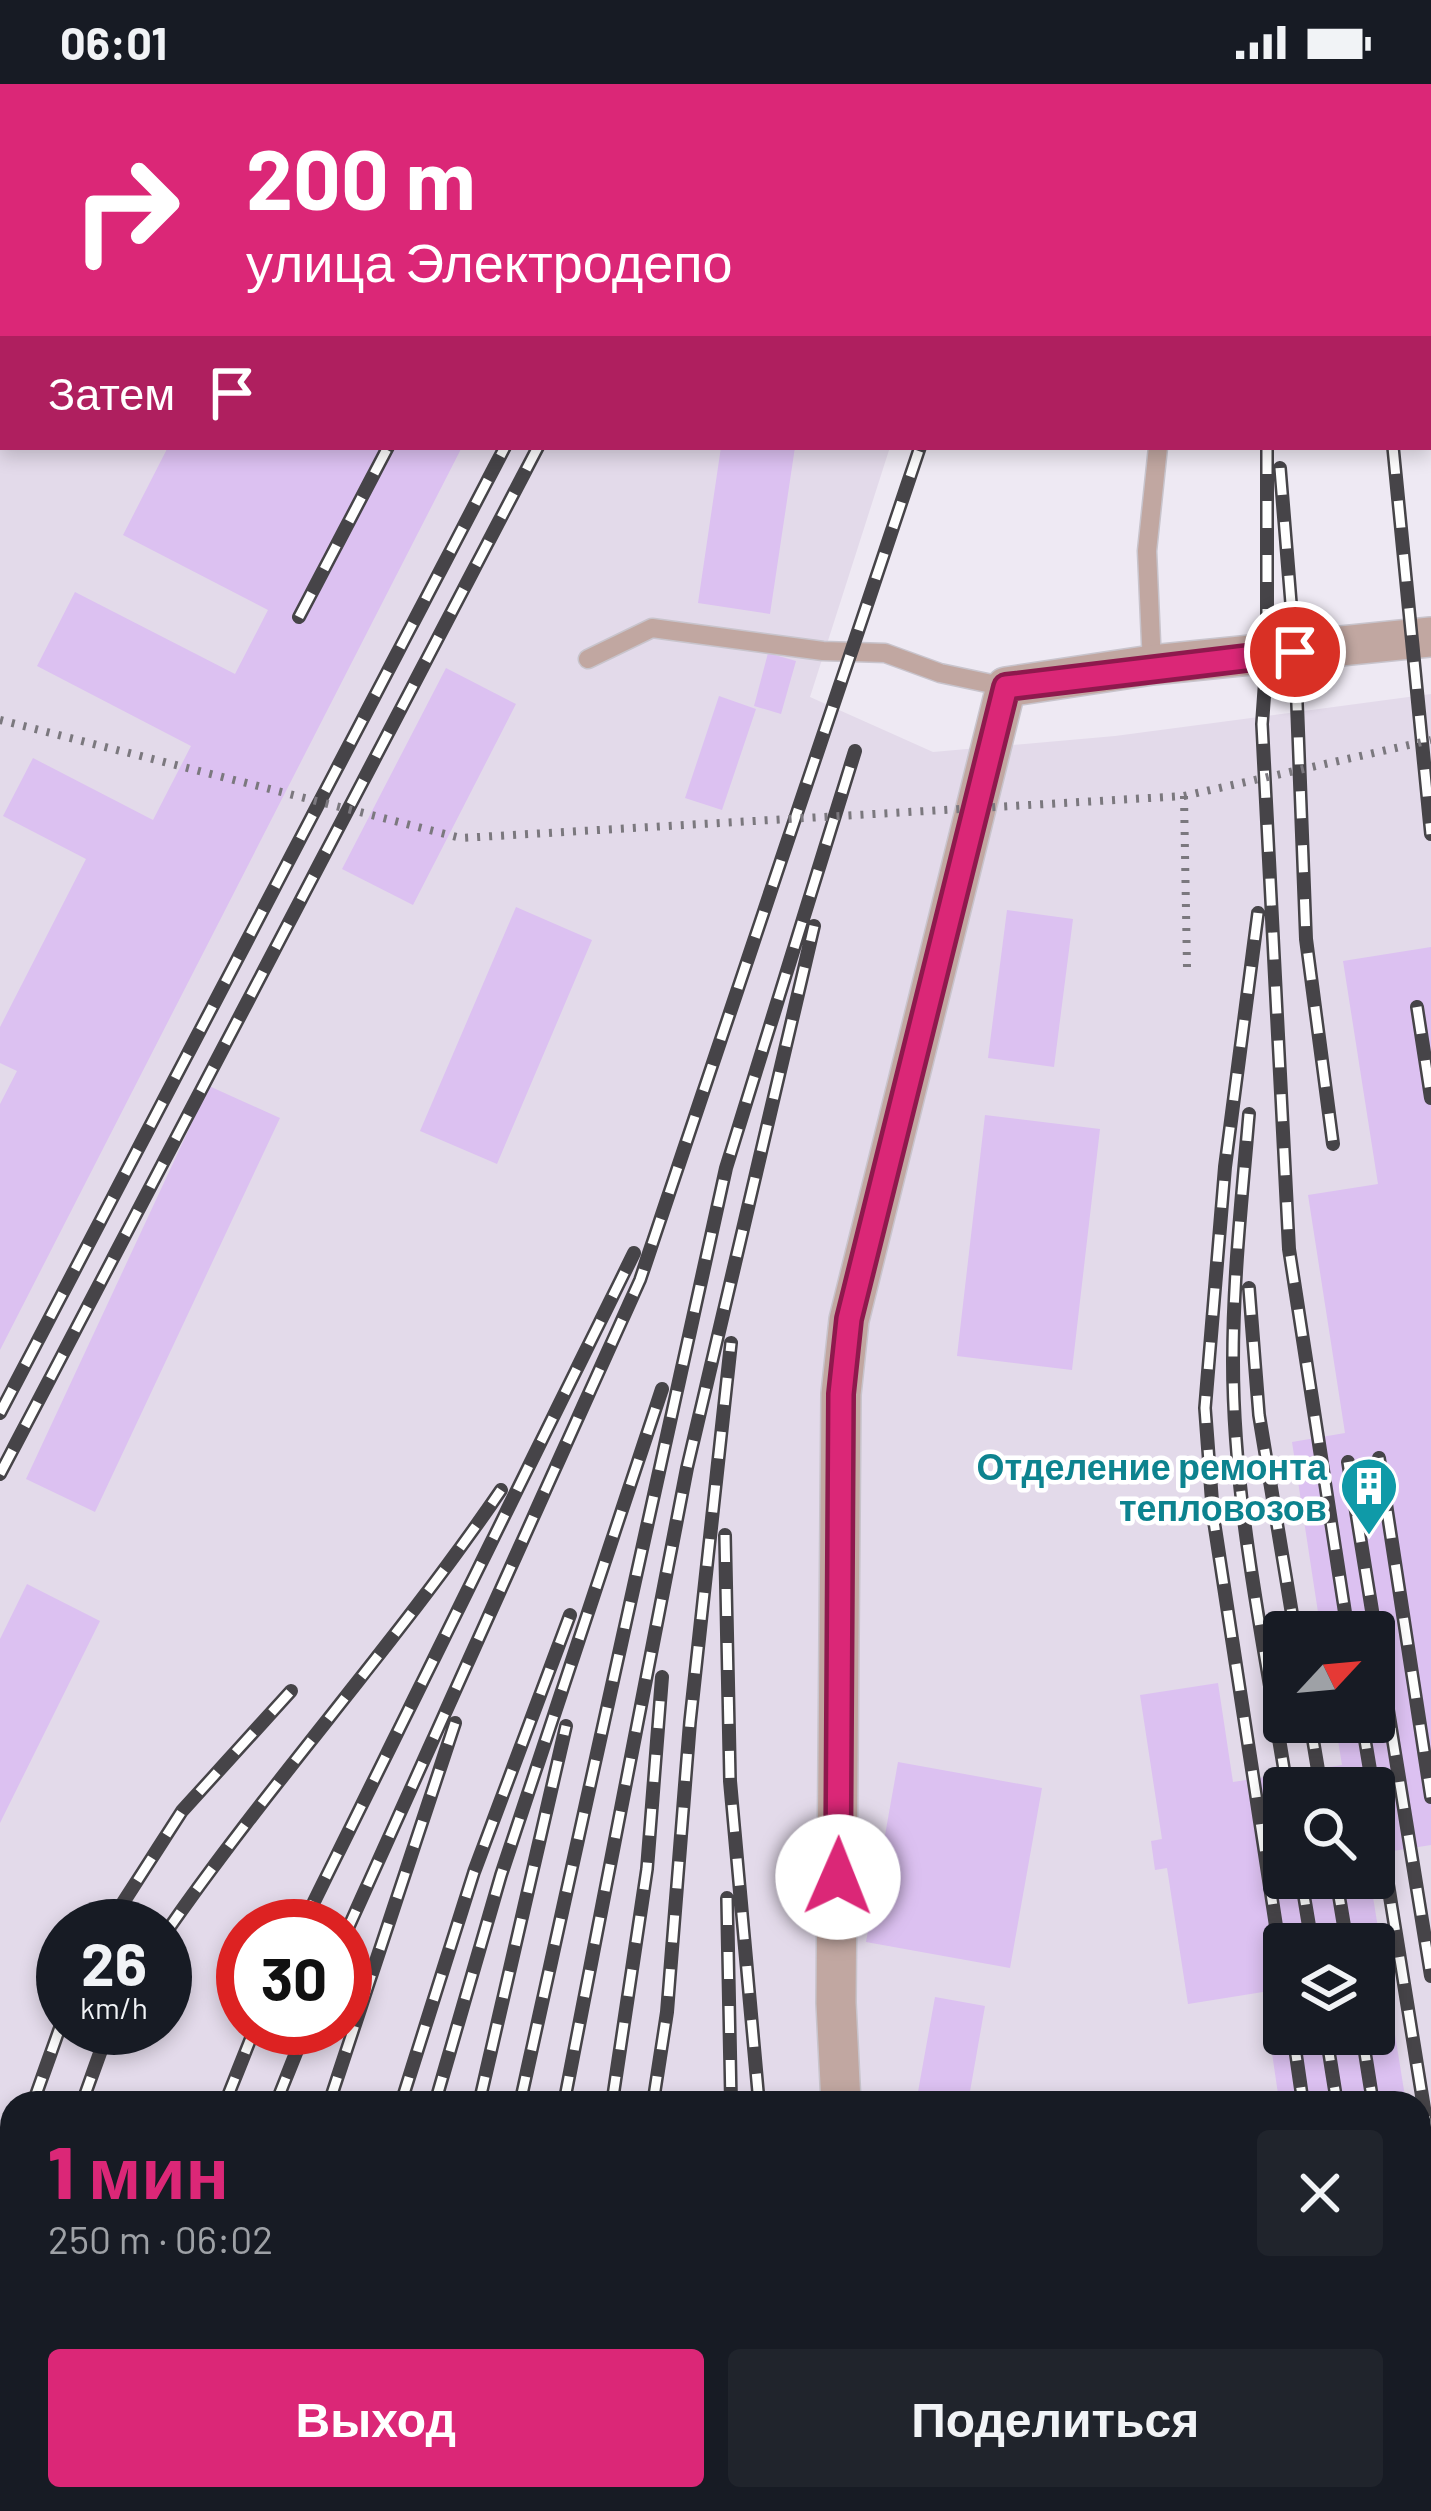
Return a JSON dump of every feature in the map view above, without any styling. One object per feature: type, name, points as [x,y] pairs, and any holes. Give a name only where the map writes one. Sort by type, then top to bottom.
[{"type":"street","points":[[841,2091],[836,2002],[841,1394],[849,1319],[1006,687],[1152,665],[1431,637]]},
{"type":"lane","points":[[1152,665],[1147,551],[1158,450]]},
{"type":"lane","points":[[588,659],[652,628],[823,652],[885,652],[940,673],[1006,687]]},
{"type":"path","points":[[0,719],[461,838],[1184,796],[1431,740]]},
{"type":"path","points":[[1184,796],[1187,967]]},
{"type":"shaded area","points":[[0,450],[889,450],[810,697],[933,752],[1115,736],[1431,694],[1431,2091],[0,2091]]},
{"type":"building","points":[[166,450],[460,450],[0,1350],[0,1104],[17,1071],[0,1063],[0,1027],[86,859],[3,816],[33,758],[153,820],[191,746],[37,666],[75,592],[235,674],[268,610],[123,535]]},
{"type":"building","points":[[721,450],[795,450],[770,614],[698,603]]},
{"type":"building","points":[[768,653],[796,661],[781,714],[754,706]]},
{"type":"building","points":[[446,668],[516,704],[413,905],[342,869]]},
{"type":"building","points":[[719,696],[756,709],[722,810],[685,798]]},
{"type":"building","points":[[516,907],[592,940],[497,1164],[420,1131]]},
{"type":"building","points":[[1007,910],[1073,919],[1054,1067],[988,1058]]},
{"type":"building","name":"Отделение ремонта тепловозов","points":[[1431,947],[1431,1845],[1395,1851],[1395,1767],[1329,1767],[1342,1765],[1338,1743],[1395,1743],[1395,1611],[1318,1611],[1292,1442],[1345,1433],[1308,1195],[1378,1184],[1343,961]]},
{"type":"building","points":[[209,1086],[280,1118],[95,1512],[26,1479]]},
{"type":"building","points":[[985,1115],[1100,1129],[1072,1370],[957,1356]]},
{"type":"building","points":[[27,1584],[100,1621],[0,1823],[0,1639]]},
{"type":"building","name":"Отделение ремонта тепловозов","points":[[1218,1683],[1233,1782],[1263,1777],[1263,1899],[1373,1899],[1377,1923],[1263,1923],[1263,1992],[1188,2004],[1167,1868],[1155,1870],[1151,1841],[1162,1839],[1140,1695]]},
{"type":"building","points":[[898,1762],[1042,1788],[1010,1968],[866,1942]]},
{"type":"building","points":[[935,1997],[985,2006],[970,2091],[918,2091]]},
{"type":"building","name":"Отделение ремонта тепловозов","points":[[1395,2034],[1404,2091],[1278,2091],[1272,2055],[1395,2055]]},
{"type":"railway","points":[[299,617],[386,450]]},
{"type":"railway","points":[[0,1413],[503,450]]},
{"type":"railway","points":[[0,1474],[536,450]]},
{"type":"railway","points":[[361,1899],[640,1280],[919,450]]},
{"type":"railway","points":[[1267,450],[1267,655],[1262,724],[1289,1249],[1345,1611]]},
{"type":"railway","points":[[1393,450],[1431,834]]},
{"type":"railway","points":[[1280,468],[1295,652],[1306,939],[1333,1144]]},
{"type":"railway","points":[[523,2091],[726,1168],[855,751]]},
{"type":"railway","points":[[1258,913],[1225,1167],[1205,1408],[1213,1515],[1276,1923]]},
{"type":"railway","points":[[566,2091],[687,1468],[814,926]]},
{"type":"railway","points":[[1417,1007],[1431,1098]]},
{"type":"railway","points":[[1249,1114],[1238,1237],[1234,1415],[1252,1575],[1284,1767]]},
{"type":"railway","points":[[315,1899],[634,1253]]},
{"type":"railway","points":[[1249,1288],[1259,1415],[1292,1611]]},
{"type":"railway","points":[[655,2091],[667,2012],[690,1722],[731,1343]]},
{"type":"railway","points":[[438,2091],[501,1875],[662,1389]]},
{"type":"railway","points":[[1379,1458],[1431,1797]]},
{"type":"railway","points":[[1348,1462],[1431,1976]]},
{"type":"railway","points":[[191,1899],[501,1490]]},
{"type":"railway","points":[[725,1535],[730,1781],[758,2091]]},
{"type":"railway","points":[[405,2091],[474,1872],[570,1615]]},
{"type":"railway","points":[[614,2091],[647,1869],[662,1677]]},
{"type":"railway","points":[[125,1899],[182,1811],[291,1691]]},
{"type":"railway","points":[[333,2091],[455,1723]]},
{"type":"railway","points":[[482,2091],[566,1726]]},
{"type":"railway","points":[[1314,1743],[1318,1767]]},
{"type":"railway","points":[[1366,1743],[1370,1767]]},
{"type":"railway","points":[[727,1898],[731,2091]]},
{"type":"railway","points":[[1304,1899],[1308,1923]]},
{"type":"railway","points":[[1340,1899],[1344,1923]]},
{"type":"railway","points":[[1390,1899],[1421,2091]]},
{"type":"railway","points":[[37,2091],[50,2055]]},
{"type":"railway","points":[[86,2091],[99,2055]]},
{"type":"railway","points":[[230,2091],[244,2055]]},
{"type":"railway","points":[[281,2091],[295,2055]]},
{"type":"railway","points":[[1296,2055],[1301,2091]]},
{"type":"railway","points":[[1329,2055],[1335,2091]]},
{"type":"railway","points":[[1365,2055],[1371,2091]]},
{"type":"place","name":"Отделение ремонта тепловозов","points":[[1369,1537]]},
{"type":"route","points":[[838,1877],[841,1394],[849,1319],[1006,687],[1152,665],[1295,652]]}]
